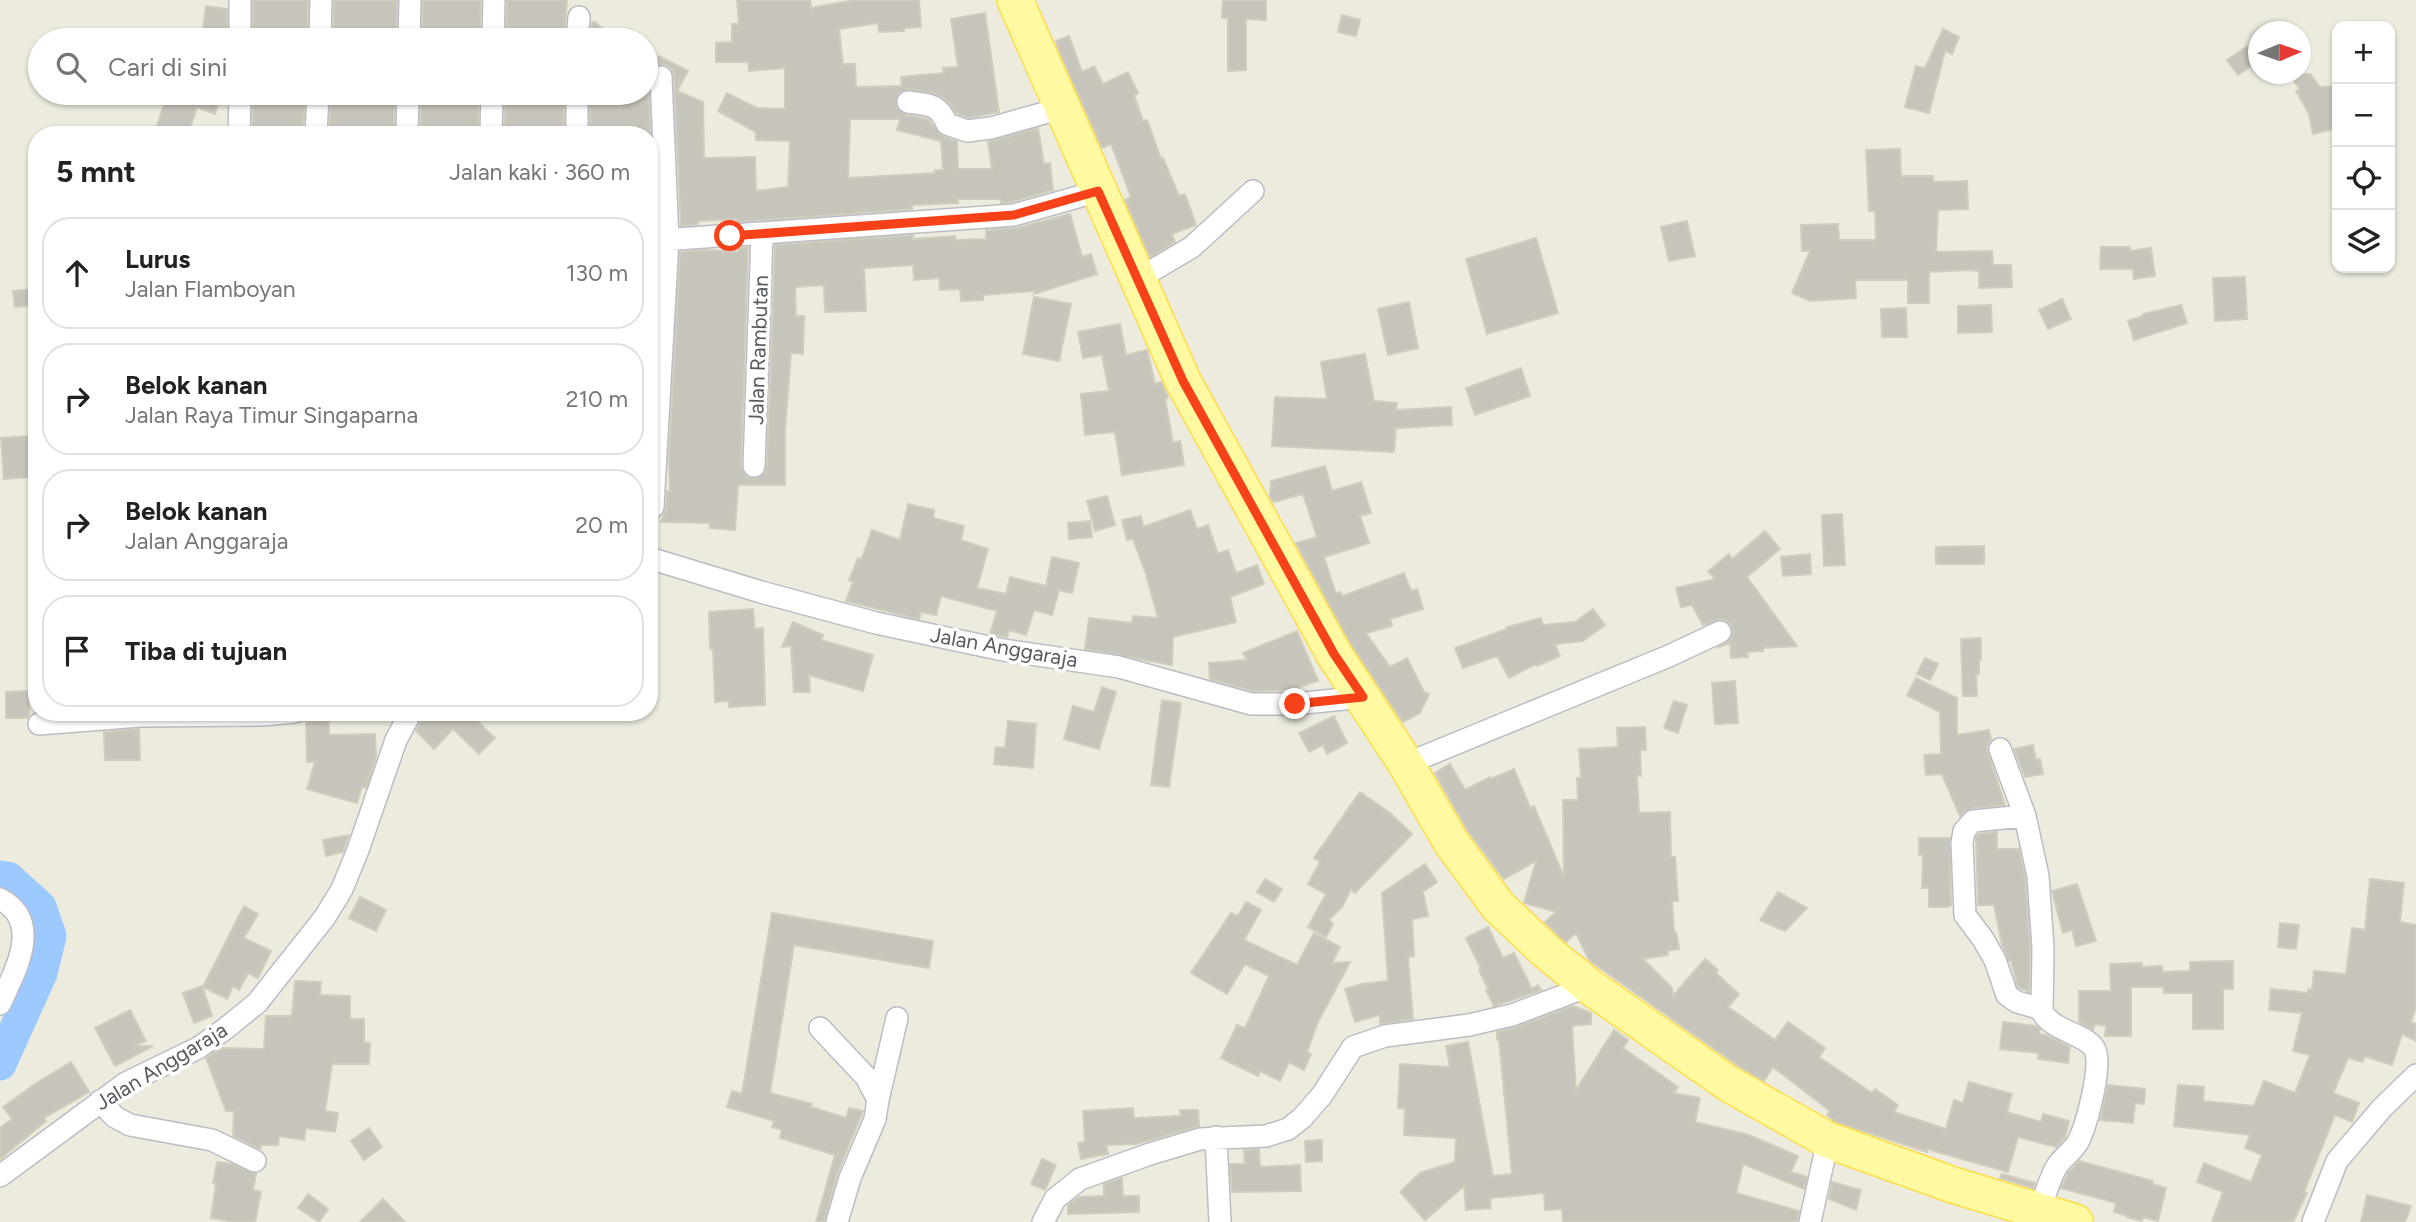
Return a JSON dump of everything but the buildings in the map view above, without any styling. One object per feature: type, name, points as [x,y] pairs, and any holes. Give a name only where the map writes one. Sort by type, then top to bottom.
[{"type":"main road","points":[[1015,0],[1183,381],[1334,654],[1406,764],[1451,842],[1498,906],[1547,952],[1589,986],[1729,1084],[1828,1140],[1953,1185],[2075,1222]]},
{"type":"street","points":[[240,0],[240,28]]},
{"type":"street","points":[[320,28],[321,0]]},
{"type":"street","points":[[409,28],[410,0]]},
{"type":"street","points":[[493,28],[494,0]]},
{"type":"street","points":[[578,28],[579,17]]},
{"type":"street","points":[[661,77],[658,241],[1014,215],[1098,191]]},
{"type":"street","points":[[908,102],[932,105],[942,111],[947,124],[967,131],[991,128],[1062,108]]},
{"type":"street","points":[[239,126],[240,105]]},
{"type":"street","points":[[316,126],[317,105]]},
{"type":"street","points":[[407,126],[408,105]]},
{"type":"street","points":[[491,126],[492,105]]},
{"type":"street","points":[[577,105],[577,126]]},
{"type":"street","points":[[1138,279],[1192,247],[1252,191]]},
{"type":"street","name":"Jalan Rambutan","points":[[754,466],[762,233]]},
{"type":"street","name":"Jalan Anggaraja","points":[[658,561],[876,623],[1003,650],[1119,667],[1251,704],[1295,704],[1363,697]]},
{"type":"street","points":[[1406,764],[1669,656],[1720,632]]},
{"type":"street","points":[[39,724],[77,721]]},
{"type":"street","name":"Jalan Anggaraja","points":[[0,1176],[126,1083],[198,1048],[257,1003],[325,917],[342,889],[355,860],[396,740],[406,721]]},
{"type":"street","points":[[2000,749],[2025,816],[2038,876],[2042,1009],[2045,1016],[2059,1027],[2092,1045],[2098,1061],[2085,1126],[2077,1143],[2056,1167],[2039,1211]]},
{"type":"street","points":[[2025,816],[1973,821],[1964,831],[1962,843],[1965,915],[1995,960],[2007,995],[2017,1002],[2042,1009]]},
{"type":"street","points":[[0,900],[10,905],[20,920],[24,939],[21,958],[0,1004]]},
{"type":"street","points":[[1043,1222],[1055,1199],[1080,1179],[1200,1139],[1266,1136],[1288,1129],[1322,1096],[1353,1047],[1385,1036],[1469,1025],[1512,1016],[1589,986]]},
{"type":"street","points":[[837,1222],[849,1178],[876,1119],[897,1018]]},
{"type":"street","points":[[820,1028],[866,1077],[878,1100]]},
{"type":"street","points":[[2312,1222],[2337,1161],[2382,1108],[2416,1075]]},
{"type":"street","points":[[100,1101],[114,1117],[130,1125],[212,1140],[255,1161]]},
{"type":"street","points":[[1216,1137],[1220,1222]]},
{"type":"street","points":[[1810,1222],[1828,1140]]},
{"type":"waterway","points":[[0,877],[8,878],[40,907],[50,936],[41,973],[0,1064]]},
{"type":"route","points":[[730,236],[1014,215],[1098,191],[1183,381],[1334,654],[1363,697],[1295,704]]}]
